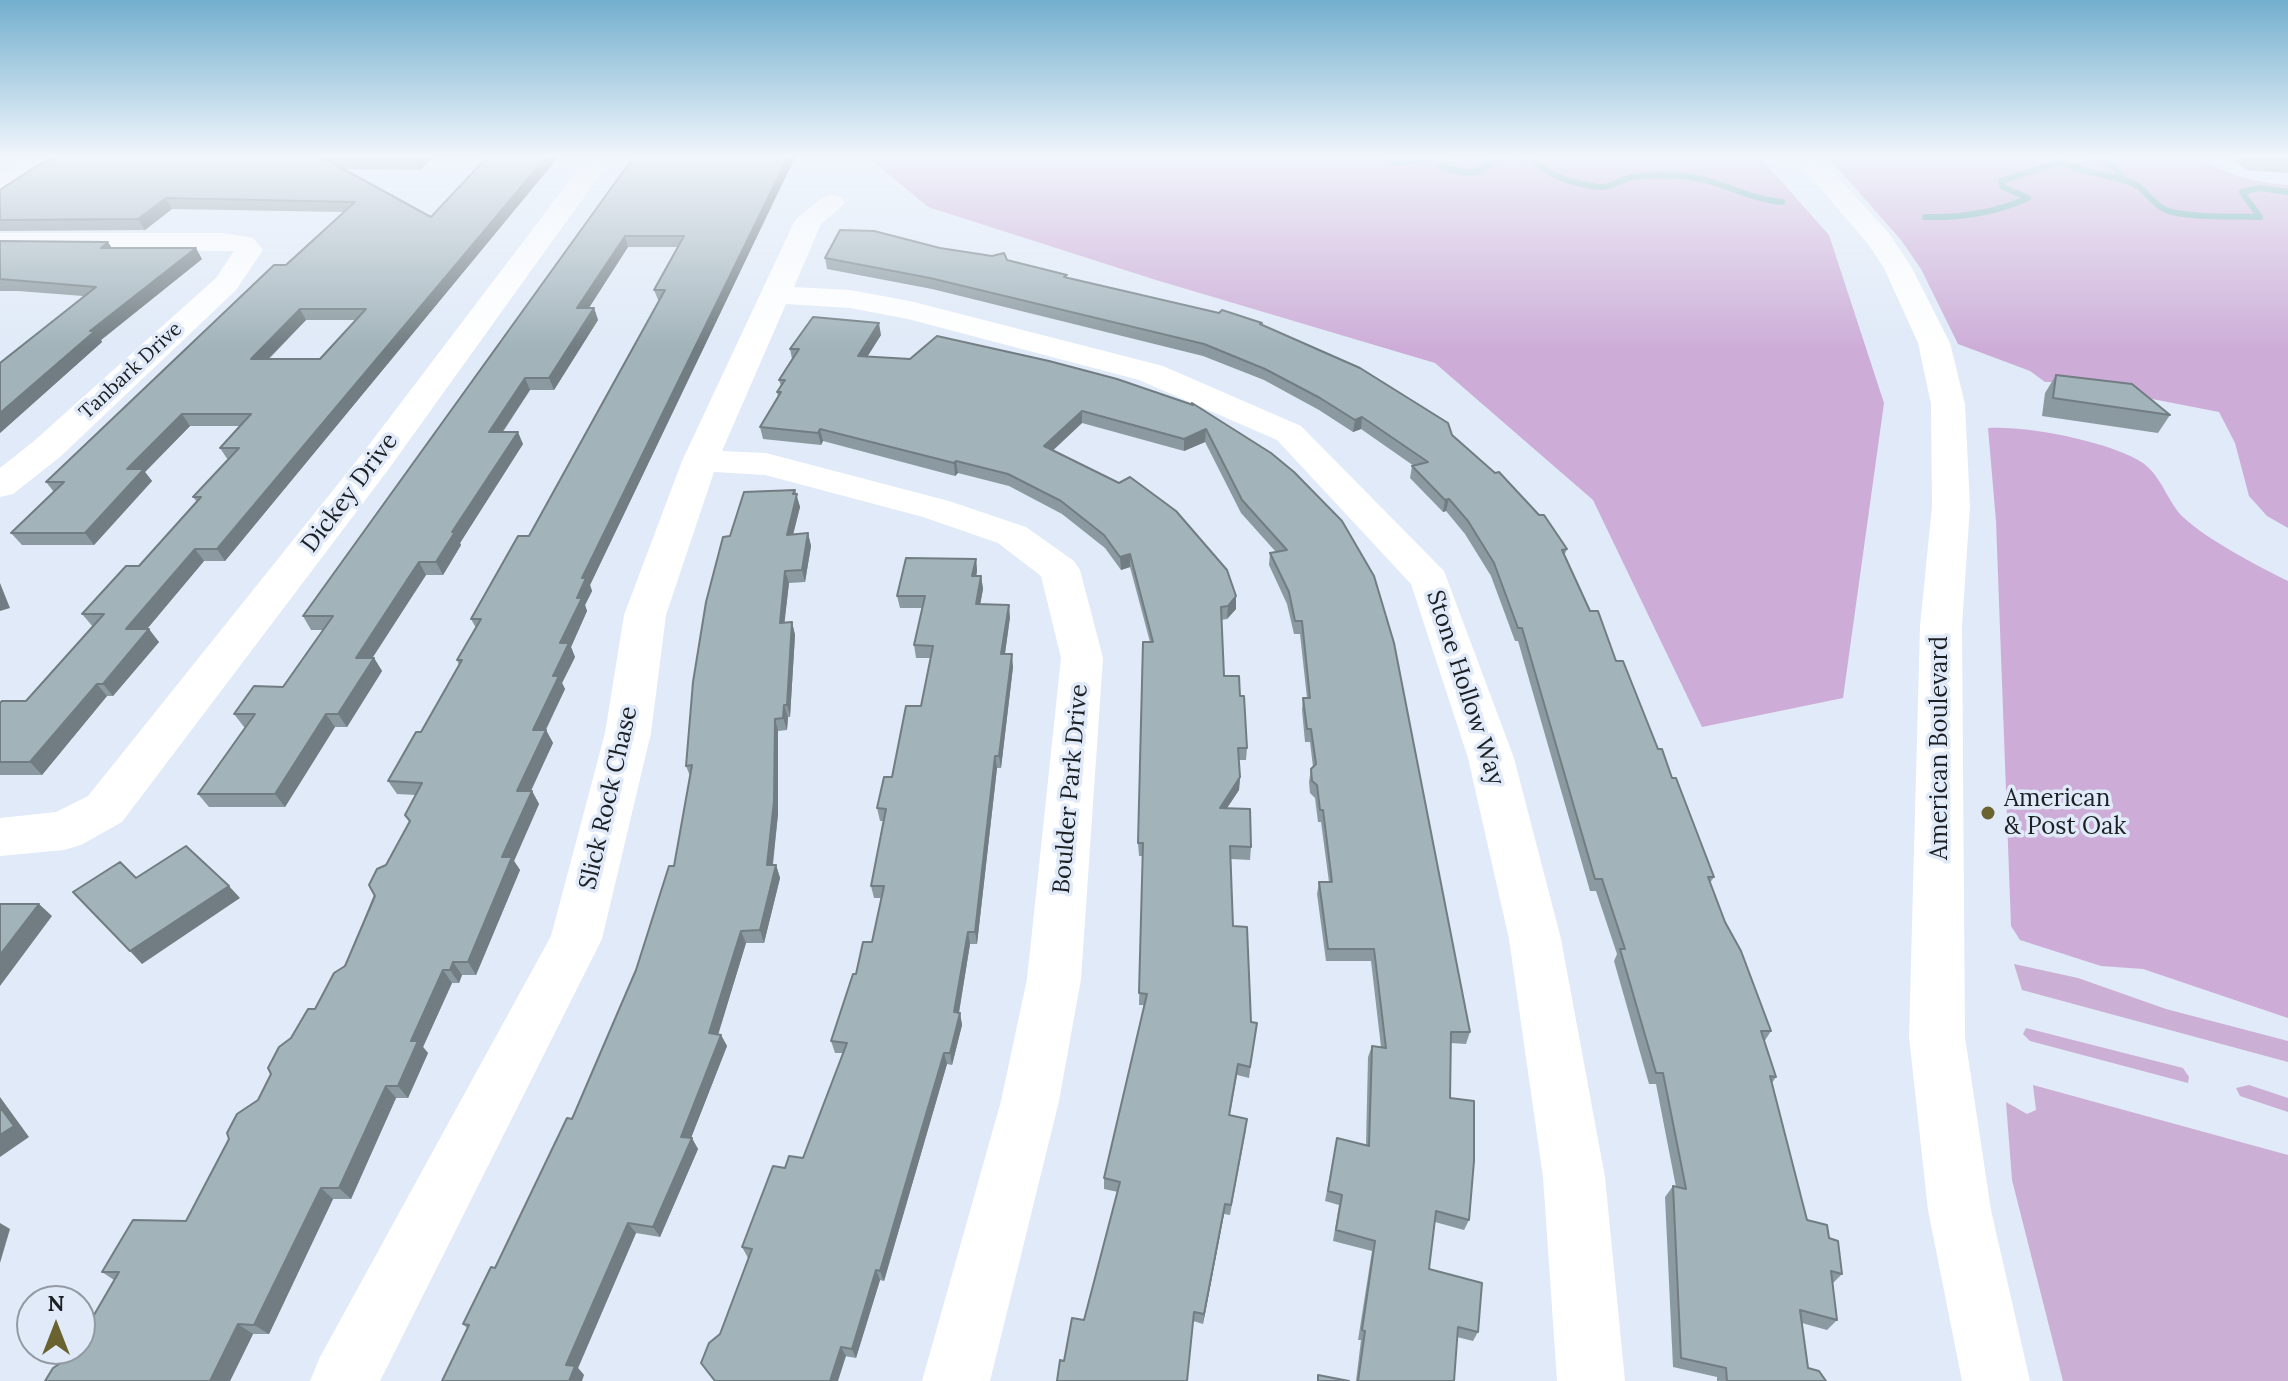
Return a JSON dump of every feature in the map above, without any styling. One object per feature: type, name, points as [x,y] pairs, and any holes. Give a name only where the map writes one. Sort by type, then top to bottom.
[{"type":"street","name":"Dickey Drive","points":[[0,837],[64,831],[105,809],[375,462],[554,219]]},
{"type":"street","name":"Slick Rock Chase","points":[[344,1381],[576,939],[628,733],[645,615],[700,461],[810,219]]},
{"type":"street","name":"American Boulevard","points":[[1862,219],[1898,268],[1934,343],[1948,404],[1951,506],[1941,626],[1937,1037],[1941,1090],[1977,1307],[1996,1381]]},
{"type":"street","name":"Tanbark Drive","points":[[0,241],[223,241],[249,250],[226,284],[47,449],[0,486]]},
{"type":"street","name":"Stone Hollow Way","points":[[777,295],[850,299],[910,310],[1151,373],[1289,433],[1430,580],[1491,758],[1535,939],[1574,1177],[1591,1381]]},
{"type":"street","name":"Boulder Park Drive","points":[[700,461],[766,464],[936,509],[1012,535],[1060,570],[1082,658],[1054,979],[1030,1101],[956,1381]]},
{"type":"shaded area","points":[[967,219],[1815,219],[1829,235],[1884,403],[1843,698],[1702,727],[1593,500],[1435,363],[1156,280]]},
{"type":"shaded area","points":[[1883,219],[2288,219],[2288,528],[2267,516],[2249,496],[2235,443],[2219,412],[2065,382],[2045,382],[2030,371],[1958,344],[1921,269]]},
{"type":"shaded area","points":[[1988,428],[2024,429],[2068,436],[2129,455],[2150,469],[2177,511],[2194,526],[2233,552],[2288,581],[2288,1018],[2143,969],[2101,966],[2020,940],[2011,926],[1996,521]]},
{"type":"shaded area","points":[[2014,964],[2078,978],[2166,1009],[2288,1041],[2288,1062],[2022,990]]},
{"type":"shaded area","points":[[2026,1028],[2183,1068],[2189,1077],[2188,1083],[2030,1041],[2023,1034]]},
{"type":"shaded area","points":[[2033,1085],[2288,1155],[2288,1381],[2063,1381],[2012,1180],[2006,1102],[2027,1114],[2036,1110]]},
{"type":"shaded area","points":[[2249,1085],[2288,1098],[2288,1112],[2240,1096],[2236,1088]]},
{"type":"building","points":[[336,219],[494,219],[217,549],[195,549],[126,629],[149,629],[103,684],[97,684],[30,762],[0,762],[0,703],[26,701],[104,614],[82,614],[126,566],[139,566],[201,497],[193,497],[239,448],[220,448],[251,414],[182,414],[127,469],[144,469],[85,533],[11,533],[64,482],[46,482],[274,265],[286,265]],"holes":[[[300,309],[366,309],[320,359],[251,359]]]},
{"type":"building","points":[[589,219],[757,219],[582,578],[586,578],[577,598],[582,598],[560,643],[569,643],[553,676],[559,676],[533,730],[546,730],[517,791],[532,791],[502,857],[512,857],[468,962],[453,962],[450,970],[443,970],[411,1041],[418,1041],[398,1086],[386,1086],[339,1188],[321,1188],[254,1325],[238,1324],[210,1381],[45,1381],[58,1365],[96,1365],[96,1312],[119,1272],[102,1272],[133,1220],[186,1221],[229,1139],[227,1133],[237,1114],[258,1100],[271,1074],[268,1068],[279,1047],[291,1038],[308,1009],[315,1009],[334,973],[345,966],[375,896],[369,885],[377,869],[386,865],[410,821],[405,815],[422,783],[388,781],[416,732],[421,732],[462,660],[457,660],[481,619],[471,619],[518,536],[529,536],[665,290],[654,290],[684,236],[625,236],[577,308],[594,308],[549,378],[525,378],[489,432],[518,432],[452,532],[455,532],[436,562],[419,562],[356,658],[374,658],[338,714],[326,714],[275,794],[198,794],[255,714],[234,714],[254,686],[283,687],[333,616],[303,616]]},
{"type":"building","points":[[840,230],[874,231],[940,248],[992,256],[1004,253],[1007,260],[1067,275],[1064,277],[1219,313],[1222,310],[1262,323],[1360,368],[1448,423],[1452,435],[1495,473],[1499,472],[1539,515],[1544,515],[1567,549],[1562,550],[1590,611],[1598,611],[1616,661],[1623,661],[1658,749],[1662,749],[1672,778],[1676,778],[1714,877],[1708,877],[1725,922],[1741,951],[1771,1031],[1761,1031],[1776,1077],[1770,1076],[1807,1220],[1827,1225],[1829,1238],[1838,1241],[1842,1274],[1831,1271],[1837,1320],[1800,1310],[1808,1368],[1819,1371],[1826,1381],[1727,1381],[1726,1368],[1681,1358],[1673,1186],[1686,1189],[1663,1073],[1656,1073],[1620,949],[1625,949],[1602,879],[1595,879],[1522,628],[1518,628],[1494,563],[1468,521],[1412,466],[1428,462],[1362,417],[1355,420],[1265,369],[1204,344],[930,278],[825,258]]},
{"type":"building","points":[[0,241],[108,242],[101,248],[196,248],[90,331],[95,331],[0,413],[0,363],[96,287],[0,279]]},
{"type":"building","points":[[813,317],[879,323],[858,356],[910,359],[937,336],[1049,361],[1192,403],[1271,453],[1342,521],[1374,576],[1394,643],[1470,1032],[1451,1032],[1450,1098],[1474,1101],[1474,1161],[1469,1220],[1436,1211],[1429,1269],[1482,1283],[1478,1332],[1458,1327],[1454,1381],[1358,1381],[1375,1241],[1336,1230],[1342,1195],[1328,1191],[1337,1138],[1369,1146],[1372,1046],[1386,1048],[1374,949],[1328,949],[1319,882],[1332,882],[1323,810],[1320,810],[1317,785],[1312,781],[1311,769],[1316,764],[1303,698],[1310,698],[1302,621],[1295,621],[1289,592],[1270,553],[1287,550],[1242,500],[1206,429],[1184,439],[1082,411],[1044,446],[1119,483],[1130,477],[1176,511],[1227,570],[1236,596],[1228,606],[1221,607],[1224,676],[1239,676],[1240,696],[1244,696],[1247,748],[1238,748],[1240,777],[1220,808],[1250,809],[1251,847],[1230,846],[1233,926],[1247,927],[1251,1022],[1257,1023],[1250,1067],[1238,1064],[1229,1115],[1247,1119],[1231,1205],[1225,1204],[1204,1314],[1194,1312],[1187,1381],[1057,1381],[1072,1318],[1084,1320],[1120,1182],[1104,1178],[1147,994],[1139,993],[1143,843],[1138,843],[1143,642],[1153,642],[1130,554],[1120,557],[1104,535],[1061,501],[1008,474],[956,461],[954,463],[820,429],[818,433],[760,427],[781,392],[777,392],[785,380],[779,380],[799,349],[790,349]]},
{"type":"building","points":[[2056,375],[2132,384],[2170,415],[2053,398]]},
{"type":"building","points":[[795,490],[793,494],[797,494],[787,535],[808,533],[802,570],[785,571],[780,623],[792,622],[787,705],[784,705],[783,718],[775,719],[774,801],[767,865],[776,865],[760,930],[741,931],[709,1033],[721,1035],[681,1137],[692,1138],[653,1227],[628,1223],[566,1365],[575,1366],[569,1381],[442,1381],[469,1325],[463,1324],[491,1267],[495,1268],[567,1118],[572,1119],[636,970],[669,866],[674,866],[692,765],[686,766],[693,682],[706,602],[723,537],[730,536],[744,492]]},
{"type":"building","points":[[906,558],[976,559],[972,576],[981,576],[976,604],[1009,605],[1001,654],[1012,654],[999,756],[995,756],[975,932],[968,932],[954,1012],[960,1013],[950,1053],[944,1053],[880,1271],[876,1270],[852,1349],[841,1347],[830,1381],[715,1381],[701,1363],[709,1343],[720,1334],[752,1249],[742,1247],[773,1166],[785,1168],[789,1156],[803,1158],[847,1043],[831,1041],[853,974],[856,974],[863,942],[872,942],[884,886],[871,886],[886,809],[877,808],[884,777],[892,777],[906,706],[921,706],[933,646],[914,645],[925,596],[897,596]]},
{"type":"building","points":[[186,846],[229,886],[130,951],[73,892],[120,862],[136,878]]},
{"type":"building","points":[[0,904],[39,904],[0,955]]},
{"type":"building","points":[[0,1107],[14,1126],[0,1135]]},
{"type":"building","points":[[1318,1375],[1349,1381],[1318,1381]]},
{"type":"place","name":"American & Post Oak","points":[[1988,813]]}]
